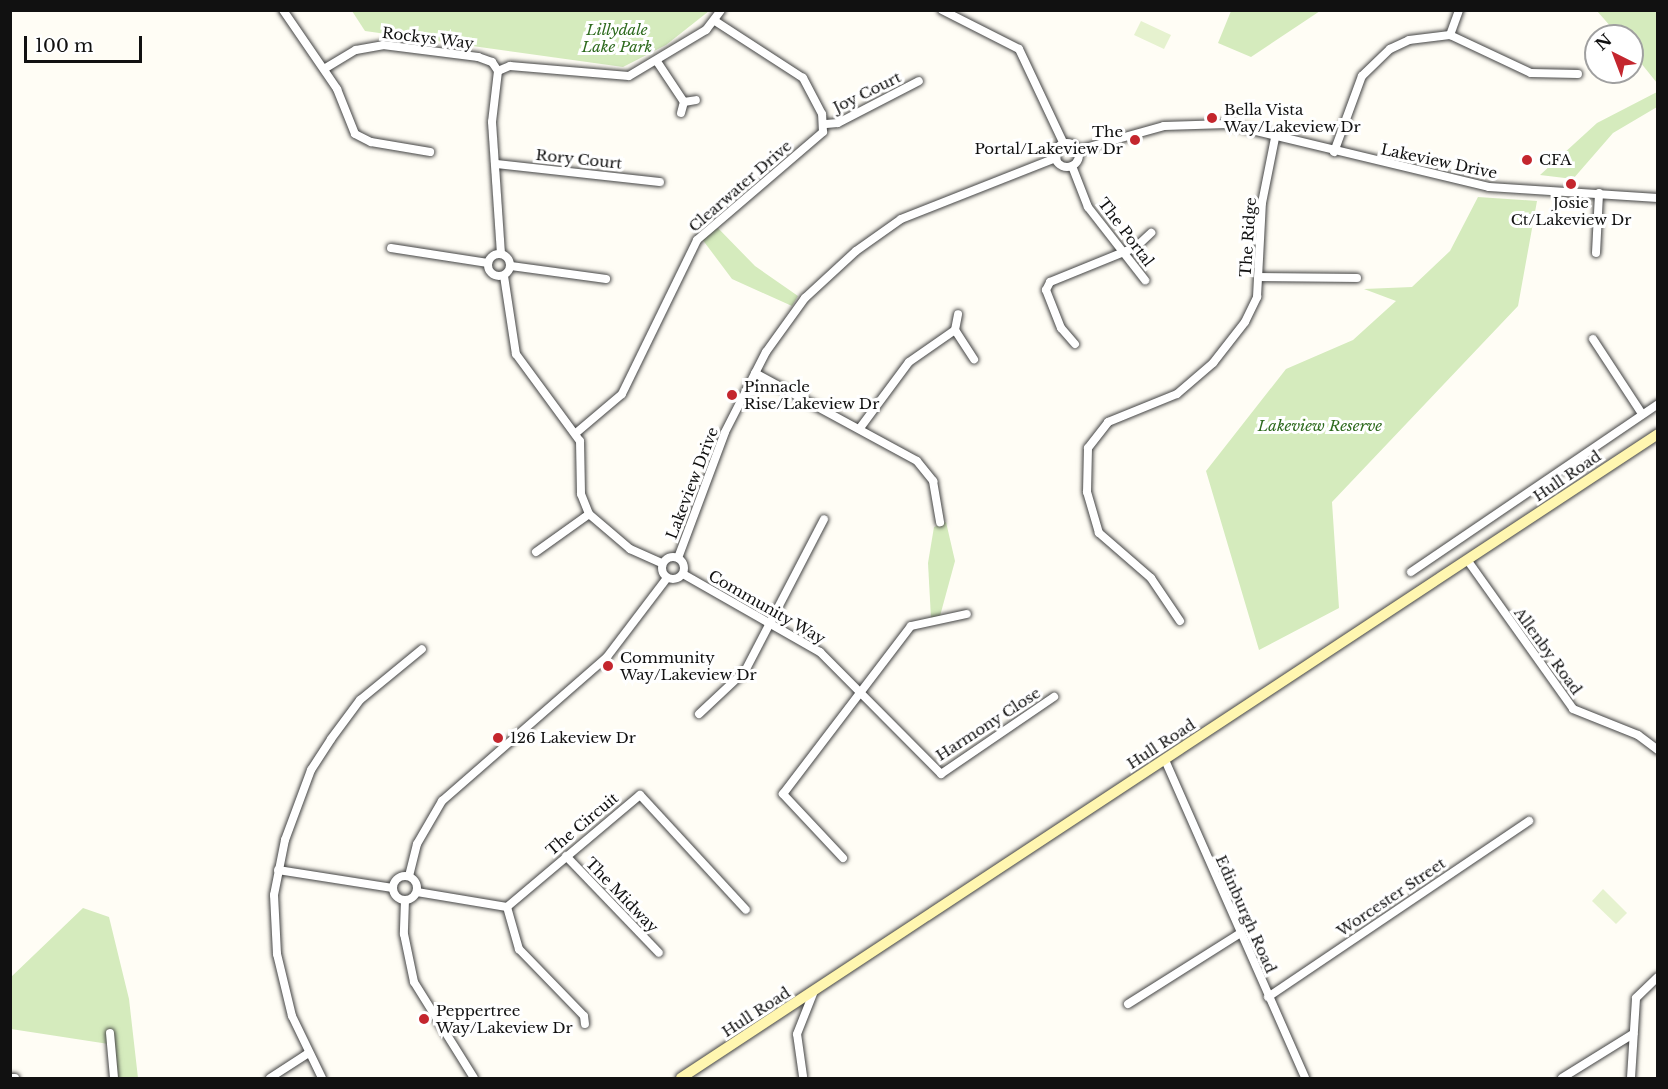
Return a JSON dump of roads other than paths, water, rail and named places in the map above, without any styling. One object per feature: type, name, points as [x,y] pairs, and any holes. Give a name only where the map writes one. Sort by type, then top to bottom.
[{"type":"main road","name":"Hull Road","points":[[681,1078],[1658,434]]},
{"type":"street","points":[[283,10],[324,69],[361,139],[430,152]]},
{"type":"street","points":[[606,279],[511,266],[501,253],[491,107],[498,71],[510,66],[615,79],[658,63],[715,21],[721,10]]},
{"type":"street","points":[[942,10],[1019,49],[1064,144],[1078,150],[1072,166],[1056,158],[1064,144]]},
{"type":"street","points":[[1450,36],[1459,10]]},
{"type":"street","points":[[715,21],[803,78],[826,124]]},
{"type":"street","points":[[1334,152],[1351,96],[1375,61],[1409,40],[1450,36],[1531,73],[1578,74]]},
{"type":"street","name":"Rockys Way","points":[[324,69],[356,50],[383,45],[478,57],[492,62],[498,71]]},
{"type":"street","points":[[658,63],[684,102],[681,113]]},
{"type":"street","name":"Joy Court","points":[[826,124],[838,123],[919,81]]},
{"type":"street","points":[[684,102],[696,100]]},
{"type":"street","name":"Clearwater Drive","points":[[576,433],[622,394],[697,240],[812,143],[826,124]]},
{"type":"street","name":"Lakeview Drive","points":[[1078,150],[1184,124],[1276,133],[1334,152],[1489,187],[1658,198]]},
{"type":"street","name":"The Ridge","points":[[1180,621],[1151,578],[1099,532],[1087,492],[1088,448],[1108,422],[1155,407],[1213,363],[1245,322],[1259,277],[1262,203],[1276,133]]},
{"type":"street","name":"Lakeview Drive","points":[[678,558],[717,451],[755,374],[805,298],[881,233],[916,212],[1056,158]]},
{"type":"street","name":"Rory Court","points":[[496,164],[660,182]]},
{"type":"street","name":"The Portal","points":[[1072,166],[1088,207],[1121,253],[1145,280]]},
{"type":"street","points":[[1596,253],[1599,193]]},
{"type":"street","points":[[1075,344],[1061,328],[1046,290],[1050,282],[1121,253],[1151,233]]},
{"type":"street","points":[[390,248],[488,263],[501,253]]},
{"type":"street","points":[[488,263],[489,271],[504,276]]},
{"type":"street","points":[[417,892],[409,876],[417,844],[442,801],[606,657],[667,578],[683,574],[678,558],[662,563],[630,549],[589,514],[581,494],[582,451],[576,433],[516,354],[504,276],[511,266]]},
{"type":"street","points":[[1259,277],[1357,278]]},
{"type":"street","points":[[958,314],[955,330],[974,359]]},
{"type":"street","points":[[860,428],[909,362],[955,330]]},
{"type":"street","points":[[1593,339],[1642,414]]},
{"type":"street","points":[[755,374],[860,428],[926,471],[937,493],[940,522]]},
{"type":"street","name":"Hull Road","points":[[1411,572],[1658,404]]},
{"type":"street","points":[[536,552],[589,514]]},
{"type":"street","points":[[699,714],[745,671],[772,623],[824,519]]},
{"type":"street","name":"Allenby Road","points":[[1468,561],[1573,709],[1638,735],[1658,750]]},
{"type":"street","points":[[662,563],[667,578]]},
{"type":"street","name":"Community Way","points":[[683,574],[820,652],[860,693]]},
{"type":"street","points":[[843,858],[783,794],[911,626],[968,614]]},
{"type":"street","points":[[322,1078],[306,1054],[277,954],[278,870],[292,812],[331,739],[360,700],[422,649]]},
{"type":"street","name":"Harmony Close","points":[[860,693],[941,774],[1054,697]]},
{"type":"street","name":"Edinburgh Road","points":[[1165,760],[1239,934],[1305,1078]]},
{"type":"street","name":"The Circuit","points":[[507,907],[640,795],[746,910]]},
{"type":"street","name":"Worcester Street","points":[[1268,997],[1529,821]]},
{"type":"street","name":"The Midway","points":[[566,856],[659,953]]},
{"type":"street","points":[[278,870],[393,888],[405,900],[404,934],[414,982],[474,1078]]},
{"type":"street","points":[[393,888],[398,878],[409,876]]},
{"type":"street","points":[[405,900],[417,892],[507,907],[519,950],[584,1016],[585,1024]]},
{"type":"street","points":[[1128,1004],[1239,934]]},
{"type":"street","points":[[1630,1078],[1636,998],[1658,977]]},
{"type":"street","points":[[803,1076],[797,1034],[814,991]]},
{"type":"street","points":[[110,1033],[114,1078]]},
{"type":"street","points":[[1562,1078],[1633,1034]]},
{"type":"street","points":[[270,1078],[306,1054]]},
{"type":"street","points":[[10,1078],[15,1078]]},
{"type":"place","name":"Bella Vista Way/Lakeview Dr","points":[[1212,118]]},
{"type":"place","name":"The Portal/Lakeview Dr","points":[[1135,140]]},
{"type":"place","name":"CFA","points":[[1527,160]]},
{"type":"place","name":"Josie Ct/Lakeview Dr","points":[[1571,184]]},
{"type":"place","name":"Pinnacle Rise/Lakeview Dr","points":[[732,395]]},
{"type":"place","name":"Community Way/Lakeview Dr","points":[[608,666]]},
{"type":"place","name":"126 Lakeview Dr","points":[[498,738]]},
{"type":"place","name":"Peppertree Way/Lakeview Dr","points":[[424,1019]]},
{"type":"park label","name":"Lillydale Lake Park","points":[[617,38]]},
{"type":"park label","name":"Lakeview Reserve","points":[[1320,426]]}]
